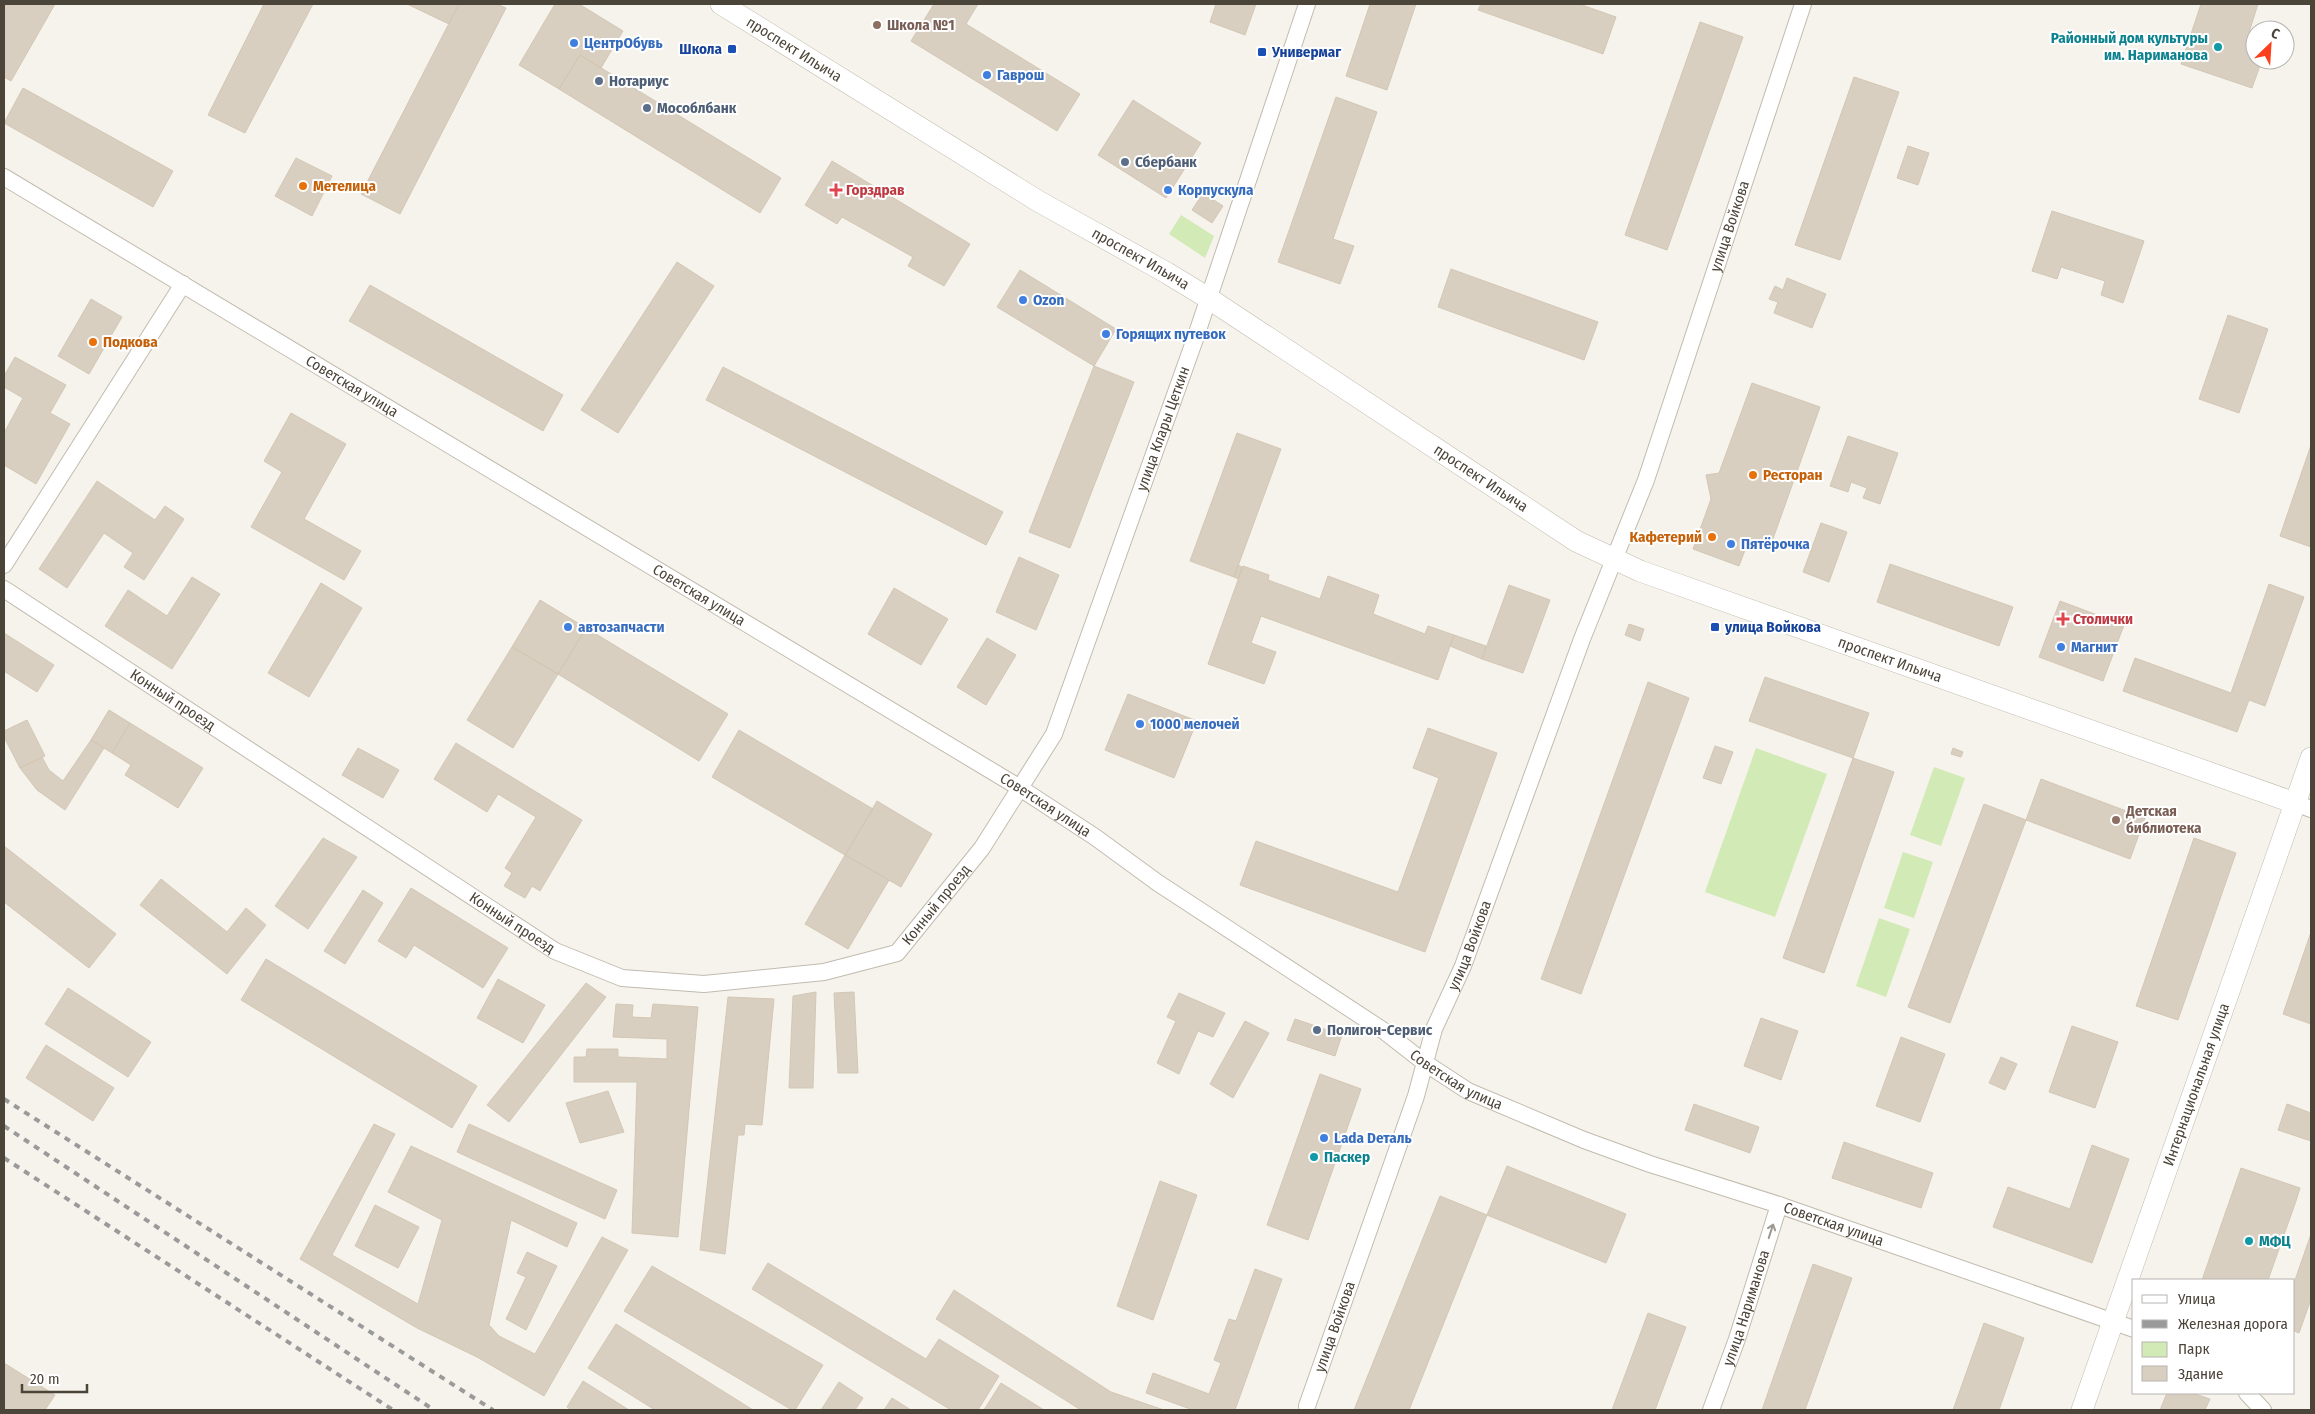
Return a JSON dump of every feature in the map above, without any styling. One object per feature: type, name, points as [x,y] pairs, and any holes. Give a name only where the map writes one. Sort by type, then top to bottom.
[{"type":"street","name":"проспект Ильича","points":[[720,4],[1038,201],[1208,298],[1576,541],[1640,571],[2303,806]]},
{"type":"street","name":"улица Клары Цеткин","points":[[1020,788],[1054,734],[1195,340],[1307,4]]},
{"type":"street","name":"улица Войкова","points":[[1307,1406],[1425,1064],[1434,1029],[1463,966],[1579,648],[1646,480],[1803,4]]},
{"type":"street","name":"Советская улица","points":[[4,176],[1020,788],[1095,837],[1158,883],[1384,1032],[1425,1064],[1468,1091],[1584,1140],[1650,1164],[1779,1205],[2132,1328]]},
{"type":"street","points":[[4,565],[183,284]]},
{"type":"street","name":"Конный проезд","points":[[4,589],[555,951],[622,978],[704,984],[824,972],[897,953],[982,848],[1020,788]]},
{"type":"street","name":"Интернациональная улица","points":[[2082,1410],[2303,806],[2311,758]]},
{"type":"street","name":"улица Нариманова","points":[[1711,1410],[1737,1339],[1779,1205]]},
{"type":"street","points":[[2248,1394],[2263,1410]]},
{"type":"green space","points":[[1181,215],[1214,236],[1205,258],[1169,234]]},
{"type":"green space","points":[[1756,748],[1827,774],[1775,917],[1705,892]]},
{"type":"green space","points":[[1934,767],[1965,778],[1941,846],[1910,835]]},
{"type":"green space","points":[[1903,852],[1933,862],[1914,918],[1884,908]]},
{"type":"green space","points":[[1879,918],[1910,929],[1886,997],[1856,986]]},
{"type":"building","points":[[6,4],[55,4],[11,81],[4,77],[4,7]]},
{"type":"building","points":[[264,4],[313,4],[245,133],[208,115]]},
{"type":"building","points":[[407,4],[459,4],[449,24]]},
{"type":"building","points":[[459,4],[497,4],[506,8],[400,214],[361,194]]},
{"type":"building","name":"ЦентрОбувь","points":[[555,4],[579,4],[623,31],[601,68],[580,55],[559,89],[519,65]]},
{"type":"building","points":[[934,4],[978,4],[966,24],[1080,94],[1057,131],[911,41]]},
{"type":"building","points":[[1216,4],[1256,4],[1245,35],[1210,22]]},
{"type":"building","points":[[1370,4],[1416,4],[1387,90],[1346,76]]},
{"type":"building","points":[[1481,4],[1579,4],[1616,17],[1603,54],[1478,10]]},
{"type":"building","name":"Районный дом культуры им. Нариманова","points":[[2201,4],[2258,4],[2253,20],[2245,20],[2245,70],[2258,70],[2252,88],[2181,64]]},
{"type":"building","points":[[1700,22],[1743,37],[1667,250],[1625,235]]},
{"type":"building","points":[[580,55],[781,178],[760,213],[559,89]]},
{"type":"building","points":[[1854,77],[1899,92],[1840,260],[1795,245]]},
{"type":"building","points":[[23,88],[173,171],[153,207],[4,123]]},
{"type":"building","points":[[1336,97],[1377,112],[1333,239],[1354,246],[1340,284],[1278,262]]},
{"type":"building","points":[[1133,100],[1201,143],[1166,198],[1098,155]]},
{"type":"building","points":[[1908,146],[1929,153],[1918,185],[1897,178]]},
{"type":"building","name":"Метелица","points":[[296,158],[332,176],[312,216],[275,196]]},
{"type":"building","points":[[832,161],[970,244],[944,286],[908,266],[913,257],[842,217],[837,224],[805,205]]},
{"type":"building","points":[[1203,193],[1223,206],[1212,223],[1192,210]]},
{"type":"building","points":[[2052,211],[2144,241],[2123,303],[2101,295],[2105,281],[2061,267],[2057,279],[2032,271]]},
{"type":"building","points":[[677,262],[714,286],[618,433],[581,410]]},
{"type":"building","points":[[1451,269],[1598,322],[1584,360],[1438,307]]},
{"type":"building","points":[[1020,270],[1116,329],[1094,366],[997,307]]},
{"type":"building","points":[[1787,278],[1826,294],[1812,328],[1774,313],[1778,302],[1769,299],[1775,286],[1783,290]]},
{"type":"building","points":[[370,285],[563,395],[543,431],[349,321]]},
{"type":"building","points":[[91,299],[122,317],[89,374],[58,356]]},
{"type":"building","points":[[2228,315],[2268,329],[2239,413],[2199,399]]},
{"type":"building","points":[[15,357],[66,385],[50,413],[70,424],[36,484],[4,465],[4,433],[23,398],[4,387],[4,376]]},
{"type":"building","points":[[1094,366],[1134,382],[1070,548],[1029,532]]},
{"type":"building","points":[[723,367],[1003,512],[986,545],[706,400]]},
{"type":"building","name":"Ресторан","points":[[1752,383],[1820,407],[1769,550],[1748,542],[1739,566],[1693,549],[1711,499],[1706,475],[1719,473]]},
{"type":"building","points":[[291,413],[346,444],[304,519],[361,551],[344,580],[251,527],[282,472],[264,461]]},
{"type":"building","points":[[1237,433],[1281,449],[1234,577],[1190,561]]},
{"type":"building","points":[[1848,436],[1898,453],[1880,504],[1863,498],[1867,488],[1851,482],[1848,492],[1830,486]]},
{"type":"building","points":[[2311,445],[2311,547],[2280,536]]},
{"type":"building","points":[[97,481],[155,520],[165,506],[184,519],[144,580],[124,567],[133,553],[104,533],[67,588],[39,569]]},
{"type":"building","points":[[1821,523],[1847,532],[1829,582],[1803,572]]},
{"type":"building","points":[[1019,557],[1059,575],[1036,630],[996,612]]},
{"type":"building","points":[[1890,564],[2013,607],[1999,646],[1877,602]]},
{"type":"building","points":[[1238,565],[1242,567],[1238,579],[1234,577]]},
{"type":"building","points":[[1243,566],[1269,575],[1268,580],[1320,599],[1328,576],[1379,595],[1373,614],[1425,634],[1428,626],[1454,635],[1438,680],[1261,616],[1251,643],[1276,652],[1264,684],[1208,664]]},
{"type":"building","points":[[192,577],[220,594],[172,669],[105,626],[128,590],[167,616]]},
{"type":"building","points":[[321,583],[362,608],[309,697],[268,673]]},
{"type":"building","points":[[2269,584],[2304,597],[2265,706],[2249,700],[2237,732],[2123,691],[2135,658],[2231,693]]},
{"type":"building","points":[[1509,585],[1550,600],[1523,673],[1482,659]]},
{"type":"building","points":[[894,588],[948,619],[921,665],[868,634]]},
{"type":"building","points":[[540,600],[586,628],[558,674],[512,647]]},
{"type":"building","points":[[2060,601],[2124,625],[2103,681],[2039,657]]},
{"type":"building","points":[[1629,624],[1644,629],[1640,641],[1625,635]]},
{"type":"building","points":[[586,628],[728,714],[699,761],[558,674]]},
{"type":"building","points":[[4,633],[54,665],[37,692],[4,671]]},
{"type":"building","points":[[1454,635],[1486,646],[1482,659],[1450,646]]},
{"type":"building","points":[[987,638],[1016,655],[986,705],[957,687]]},
{"type":"building","points":[[512,647],[558,674],[513,748],[467,720]]},
{"type":"building","points":[[1765,677],[1869,713],[1853,758],[1749,721]]},
{"type":"building","points":[[1648,682],[1689,698],[1581,994],[1541,979]]},
{"type":"building","points":[[1128,694],[1197,721],[1174,778],[1105,750]]},
{"type":"building","points":[[109,710],[130,723],[112,753],[91,740]]},
{"type":"building","points":[[27,720],[45,756],[20,768],[4,737],[4,731]]},
{"type":"building","points":[[130,723],[203,768],[178,808],[125,775],[131,765],[112,753]]},
{"type":"building","points":[[1428,728],[1497,753],[1425,952],[1240,885],[1256,841],[1398,892],[1439,778],[1413,768]]},
{"type":"building","points":[[739,730],[873,809],[845,855],[712,777]]},
{"type":"building","points":[[91,740],[104,748],[65,810],[37,790],[20,768],[42,757],[49,770],[63,781]]},
{"type":"building","points":[[456,743],[582,820],[540,891],[532,886],[525,898],[504,886],[512,873],[505,868],[536,817],[498,794],[487,812],[434,779]]},
{"type":"building","points":[[1715,746],[1733,752],[1721,784],[1703,778]]},
{"type":"building","points":[[358,748],[399,770],[383,798],[342,775]]},
{"type":"building","points":[[1953,748],[1963,752],[1961,757],[1951,754]]},
{"type":"building","points":[[1853,758],[1894,772],[1824,973],[1783,958]]},
{"type":"building","points":[[2041,779],[2145,818],[2130,859],[2026,820]]},
{"type":"building","points":[[877,801],[932,834],[901,887],[845,855]]},
{"type":"building","points":[[1984,804],[2026,820],[1950,1023],[1908,1007]]},
{"type":"building","points":[[323,838],[357,857],[308,929],[275,906]]},
{"type":"building","points":[[2194,838],[2236,853],[2178,1020],[2136,1006]]},
{"type":"building","points":[[4,846],[116,934],[89,968],[4,902]]},
{"type":"building","points":[[845,855],[889,880],[848,949],[805,924]]},
{"type":"building","points":[[161,879],[227,932],[246,908],[266,925],[227,974],[140,905]]},
{"type":"building","points":[[411,888],[508,948],[483,988],[414,945],[406,958],[378,941]]},
{"type":"building","points":[[363,890],[383,903],[345,964],[324,951]]},
{"type":"building","points":[[2311,932],[2311,1024],[2283,1014]]},
{"type":"building","points":[[266,959],[477,1086],[452,1128],[241,1000]]},
{"type":"building","points":[[498,979],[545,1005],[523,1043],[477,1018]]},
{"type":"building","points":[[586,983],[606,997],[509,1122],[487,1105]]},
{"type":"building","points":[[68,988],[151,1042],[128,1077],[45,1024]]},
{"type":"building","points":[[816,992],[813,1088],[789,1088],[793,996]]},
{"type":"building","points":[[854,992],[858,1073],[838,1073],[834,993]]},
{"type":"building","points":[[1179,993],[1225,1013],[1213,1037],[1198,1031],[1179,1074],[1157,1063],[1176,1021],[1167,1017]]},
{"type":"building","points":[[728,997],[774,999],[762,1125],[745,1124],[744,1135],[738,1135],[725,1254],[700,1250]]},
{"type":"building","points":[[616,1004],[633,1005],[632,1017],[651,1018],[653,1004],[698,1007],[678,1237],[632,1233],[637,1082],[574,1082],[574,1057],[586,1057],[587,1049],[618,1049],[618,1057],[667,1059],[667,1039],[613,1037]]},
{"type":"building","points":[[1761,1018],[1798,1031],[1781,1080],[1744,1066]]},
{"type":"building","points":[[1295,1019],[1342,1035],[1335,1056],[1287,1040]]},
{"type":"building","points":[[1245,1021],[1269,1033],[1233,1098],[1210,1084]]},
{"type":"building","points":[[2072,1026],[2118,1042],[2095,1108],[2049,1092]]},
{"type":"building","points":[[1901,1037],[1945,1054],[1920,1122],[1876,1106]]},
{"type":"building","points":[[46,1045],[114,1088],[93,1121],[26,1078]]},
{"type":"building","points":[[2001,1057],[2017,1064],[2005,1090],[1989,1083]]},
{"type":"building","name":"Паскер","points":[[1320,1074],[1361,1089],[1308,1240],[1267,1225]]},
{"type":"building","points":[[608,1091],[624,1132],[580,1143],[566,1103]]},
{"type":"building","points":[[1694,1104],[1759,1127],[1750,1153],[1685,1130]]},
{"type":"building","points":[[2287,1104],[2311,1113],[2311,1141],[2278,1130]]},
{"type":"building","points":[[374,1124],[395,1134],[332,1255],[418,1304],[442,1220],[388,1192],[411,1146],[577,1223],[567,1247],[511,1220],[489,1325],[499,1336],[535,1354],[602,1237],[628,1250],[544,1396],[477,1357],[417,1328],[300,1259]]},
{"type":"building","points":[[469,1124],[617,1190],[605,1219],[457,1152]]},
{"type":"building","points":[[1844,1142],[1933,1173],[1921,1208],[1832,1178]]},
{"type":"building","points":[[2092,1145],[2129,1159],[2092,1263],[1993,1227],[2008,1187],[2070,1209]]},
{"type":"building","points":[[1507,1166],[1626,1214],[1606,1263],[1487,1215]]},
{"type":"building","name":"МФЦ","points":[[2241,1168],[2300,1188],[2268,1279],[2202,1279]]},
{"type":"building","points":[[1160,1181],[1197,1195],[1153,1320],[1117,1306]]},
{"type":"building","points":[[1440,1196],[1487,1215],[1409,1410],[1354,1410]]},
{"type":"building","points":[[375,1205],[419,1227],[398,1268],[355,1246]]},
{"type":"building","points":[[2311,1234],[2311,1299],[2299,1333],[2295,1331],[2295,1280]]},
{"type":"building","points":[[527,1252],[557,1266],[526,1330],[506,1319],[526,1277],[517,1273]]},
{"type":"building","points":[[768,1263],[926,1359],[939,1339],[999,1376],[978,1410],[951,1410],[752,1289]]},
{"type":"building","points":[[1813,1264],[1852,1278],[1805,1410],[1762,1410]]},
{"type":"building","points":[[652,1266],[823,1365],[795,1410],[792,1410],[624,1311]]},
{"type":"building","points":[[1255,1269],[1282,1279],[1235,1410],[1193,1410],[1146,1393],[1153,1373],[1209,1394],[1221,1363],[1214,1360],[1229,1319],[1236,1321]]},
{"type":"building","points":[[954,1290],[1111,1392],[1164,1410],[1081,1410],[936,1319]]},
{"type":"building","points":[[1648,1313],[1686,1327],[1655,1410],[1612,1410]]},
{"type":"building","points":[[1984,1323],[2024,1338],[1999,1410],[1953,1410]]},
{"type":"building","points":[[616,1324],[753,1410],[655,1410],[588,1368]]},
{"type":"building","points":[[4,1363],[55,1395],[45,1410],[4,1410]]},
{"type":"building","points":[[583,1381],[629,1410],[571,1410],[567,1407]]},
{"type":"building","points":[[839,1382],[863,1398],[855,1410],[821,1410]]},
{"type":"building","points":[[1001,1383],[1044,1410],[984,1410]]},
{"type":"building","points":[[2167,1394],[2195,1394],[2210,1399],[2205,1410],[2160,1410]]},
{"type":"building","points":[[892,1398],[911,1410],[884,1410]]},
{"type":"railway","points":[[4,1099],[493,1410]]},
{"type":"railway","points":[[4,1126],[434,1410]]},
{"type":"railway","points":[[4,1158],[393,1410]]},
{"type":"place","name":"Школа №1","points":[[877,25]]},
{"type":"place","name":"ЦентрОбувь","points":[[574,43]]},
{"type":"place","name":"Районный дом культуры им. Нариманова","points":[[2218,47]]},
{"type":"place","name":"Школа","points":[[732,49]]},
{"type":"place","name":"Универмаг","points":[[1262,52]]},
{"type":"place","name":"Гаврош","points":[[987,75]]},
{"type":"place","name":"Нотариус","points":[[599,81]]},
{"type":"place","name":"Мособлбанк","points":[[647,108]]},
{"type":"place","name":"Сбербанк","points":[[1125,162]]},
{"type":"place","name":"Метелица","points":[[303,186]]},
{"type":"place","name":"Горздрав","points":[[836,190]]},
{"type":"place","name":"Корпускула","points":[[1168,190]]},
{"type":"place","name":"Ozon","points":[[1023,300]]},
{"type":"place","name":"Горящих путевок","points":[[1106,334]]},
{"type":"place","name":"Подкова","points":[[93,342]]},
{"type":"place","name":"Ресторан","points":[[1753,475]]},
{"type":"place","name":"Кафетерий","points":[[1712,537]]},
{"type":"place","name":"Пятёрочка","points":[[1731,544]]},
{"type":"place","name":"Столички","points":[[2063,619]]},
{"type":"place","name":"автозапчасти","points":[[568,627]]},
{"type":"place","name":"улица Войкова","points":[[1715,627]]},
{"type":"place","name":"Магнит","points":[[2061,647]]},
{"type":"place","name":"1000 мелочей","points":[[1140,724]]},
{"type":"place","name":"Детская библиотека","points":[[2116,820]]},
{"type":"place","name":"Полигон-Сервис","points":[[1317,1030]]},
{"type":"place","name":"Lada Dеталь","points":[[1324,1138]]},
{"type":"place","name":"Паскер","points":[[1314,1157]]},
{"type":"place","name":"МФЦ","points":[[2249,1241]]}]
